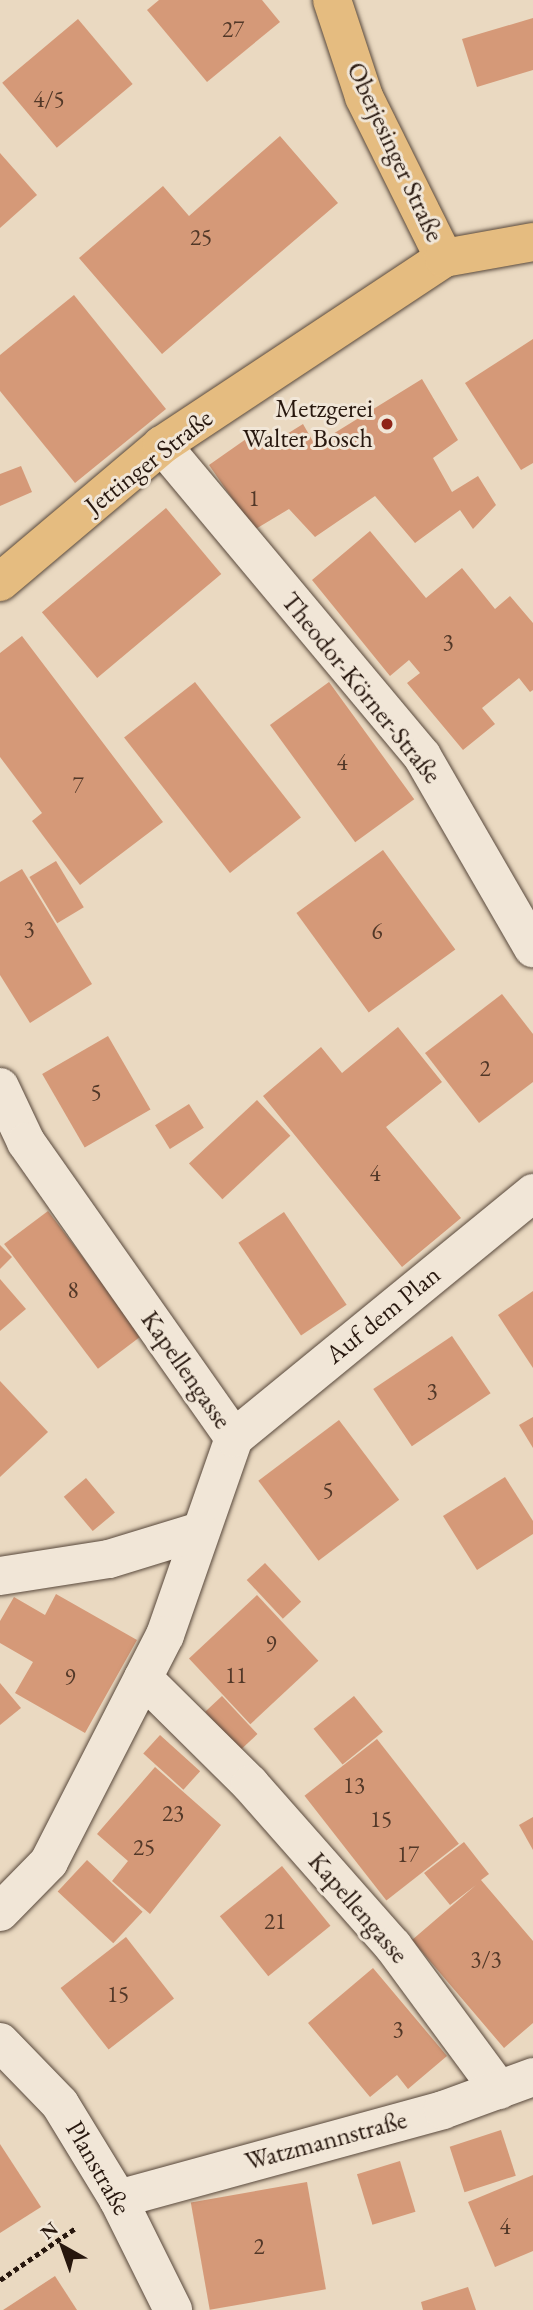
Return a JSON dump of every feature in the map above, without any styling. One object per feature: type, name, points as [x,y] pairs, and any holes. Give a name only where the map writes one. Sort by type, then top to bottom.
[{"type":"main road","name":"Oberjesinger Straße","points":[[332,0],[364,97],[444,258],[533,243]]},
{"type":"main road","name":"Jettinger Straße","points":[[0,582],[162,445],[444,258]]},
{"type":"street","name":"Theodor-Körner-Straße","points":[[162,445],[422,756],[533,948]]},
{"type":"street","name":"Kapellengasse","points":[[0,1087],[26,1142],[234,1438],[165,1635],[50,1862],[0,1912]]},
{"type":"street","name":"Auf dem Plan","points":[[234,1438],[533,1192]]},
{"type":"street","points":[[0,1576],[109,1559],[200,1531]]},
{"type":"street","name":"Kapellengasse","points":[[143,1678],[250,1784],[516,2083]]},
{"type":"street","name":"Planstraße","points":[[0,2042],[60,2104],[118,2199],[173,2310]]},
{"type":"street","name":"Watzmannstraße","points":[[118,2199],[443,2110],[516,2083]]},
{"type":"path","points":[[0,2280],[118,2199]]},
{"type":"building","points":[[159,0],[262,0],[280,22],[207,82],[147,10]]},
{"type":"building","points":[[533,18],[533,70],[477,87],[462,39]]},
{"type":"building","points":[[78,19],[133,84],[57,148],[2,83]]},
{"type":"building","points":[[280,136],[338,203],[162,354],[79,258],[163,186],[189,216]]},
{"type":"building","points":[[0,153],[37,195],[0,228]]},
{"type":"building","points":[[74,295],[166,409],[75,483],[0,391],[0,355]]},
{"type":"building","points":[[533,339],[533,463],[521,470],[465,383]]},
{"type":"building","points":[[422,379],[458,440],[433,458],[452,492],[478,476],[496,505],[473,529],[460,510],[415,543],[375,496],[315,537],[289,509],[254,530],[209,465],[263,427],[274,442],[303,424],[315,445]]},
{"type":"building","points":[[21,466],[32,492],[0,506],[0,474]]},
{"type":"building","points":[[166,508],[221,574],[97,678],[42,612]]},
{"type":"building","points":[[370,531],[426,598],[462,568],[495,609],[510,596],[533,623],[533,690],[530,692],[519,678],[482,708],[495,724],[463,750],[407,683],[420,673],[409,660],[390,676],[312,580]]},
{"type":"building","points":[[22,636],[163,822],[80,885],[32,821],[42,813],[0,757],[0,653]]},
{"type":"building","points":[[195,682],[301,818],[230,873],[124,737]]},
{"type":"building","points":[[329,682],[414,799],[355,842],[270,725]]},
{"type":"building","points":[[383,850],[455,950],[369,1012],[296,913]]},
{"type":"building","points":[[56,861],[84,907],[57,923],[29,877]]},
{"type":"building","points":[[22,869],[92,984],[30,1023],[0,975],[0,882]]},
{"type":"building","points":[[502,994],[533,1034],[533,1082],[479,1123],[425,1053]]},
{"type":"building","points":[[398,1027],[442,1082],[386,1127],[461,1218],[402,1267],[263,1096],[321,1047],[342,1073]]},
{"type":"building","points":[[108,1036],[150,1110],[85,1148],[42,1074]]},
{"type":"building","points":[[257,1100],[290,1136],[222,1199],[189,1163]]},
{"type":"building","points":[[189,1104],[204,1128],[170,1149],[155,1125]]},
{"type":"building","points":[[48,1211],[142,1336],[98,1369],[4,1244]]},
{"type":"building","points":[[284,1212],[347,1305],[301,1336],[238,1243]]},
{"type":"building","points":[[0,1245],[12,1257],[0,1269]]},
{"type":"building","points":[[0,1279],[26,1309],[0,1331]]},
{"type":"building","points":[[533,1291],[533,1368],[498,1315]]},
{"type":"building","points":[[452,1336],[491,1393],[412,1446],[373,1389]]},
{"type":"building","points":[[0,1381],[48,1432],[0,1477]]},
{"type":"building","points":[[533,1417],[533,1448],[519,1425]]},
{"type":"building","points":[[339,1420],[399,1500],[319,1561],[258,1481]]},
{"type":"building","points":[[505,1477],[533,1521],[533,1534],[477,1570],[443,1516]]},
{"type":"building","points":[[86,1478],[115,1512],[93,1531],[64,1497]]},
{"type":"building","points":[[265,1563],[301,1602],[283,1619],[247,1580]]},
{"type":"building","points":[[56,1594],[137,1640],[85,1733],[15,1693],[33,1662],[0,1643],[0,1621],[14,1597],[45,1615]]},
{"type":"building","points":[[257,1595],[318,1661],[250,1724],[189,1658]]},
{"type":"building","points":[[0,1683],[21,1708],[0,1725]]},
{"type":"building","points":[[222,1696],[257,1734],[241,1750],[205,1712]]},
{"type":"building","points":[[354,1696],[383,1732],[343,1764],[314,1729]]},
{"type":"building","points":[[160,1735],[200,1771],[183,1790],[143,1754]]},
{"type":"building","points":[[377,1739],[459,1844],[386,1900],[305,1796]]},
{"type":"building","points":[[155,1767],[221,1825],[150,1914],[112,1881],[128,1861],[97,1834]]},
{"type":"building","points":[[533,1817],[533,1850],[519,1825]]},
{"type":"building","points":[[464,1842],[489,1874],[481,1880],[533,1941],[533,2023],[504,2048],[412,1940],[476,1885],[450,1905],[424,1873]]},
{"type":"building","points":[[87,1860],[143,1912],[113,1943],[58,1891]]},
{"type":"building","points":[[282,1866],[330,1926],[268,1976],[220,1916]]},
{"type":"building","points":[[126,1937],[174,1998],[109,2050],[61,1988]]},
{"type":"building","points":[[373,1968],[447,2056],[408,2089],[397,2075],[370,2097],[308,2023]]},
{"type":"building","points":[[501,2130],[516,2176],[464,2192],[450,2147]]},
{"type":"building","points":[[0,2144],[41,2207],[0,2233]]},
{"type":"building","points":[[400,2161],[415,2212],[372,2225],[357,2174]]},
{"type":"building","points":[[533,2175],[533,2251],[495,2267],[468,2202]]},
{"type":"building","points":[[307,2182],[326,2289],[210,2310],[191,2202]]},
{"type":"building","points":[[55,2276],[77,2310],[3,2310]]},
{"type":"building","points":[[468,2287],[476,2310],[423,2310],[421,2302]]},
{"type":"place","name":"Metzgerei Walter Bosch","points":[[387,424]]}]
